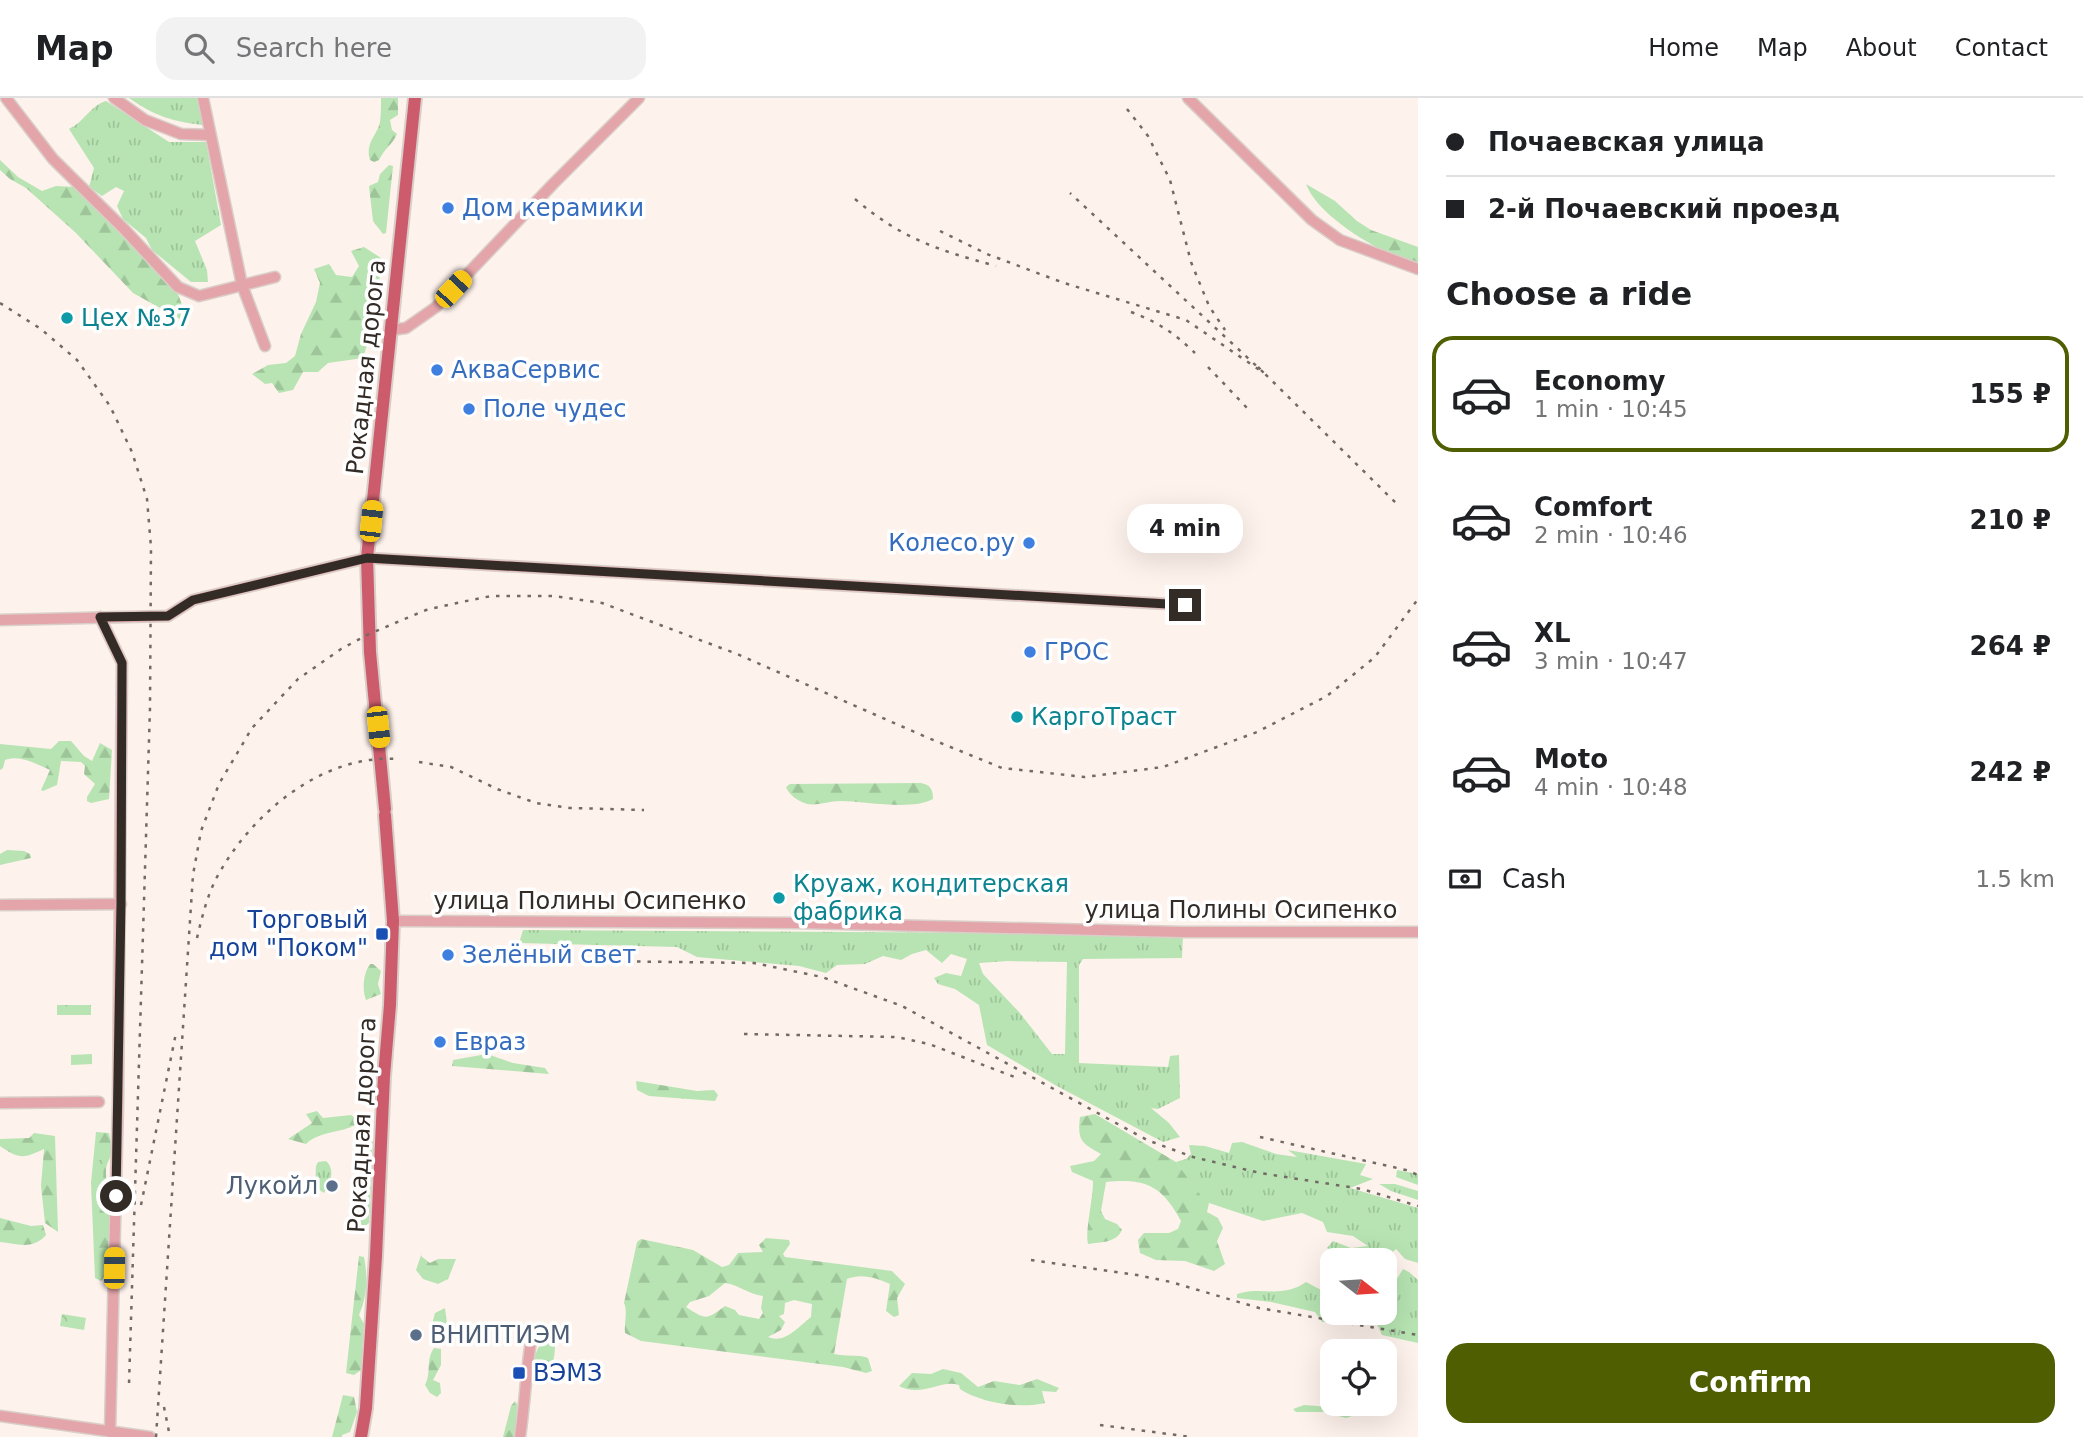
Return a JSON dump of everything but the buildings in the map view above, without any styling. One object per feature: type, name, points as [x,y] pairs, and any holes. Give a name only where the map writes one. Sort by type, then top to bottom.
[{"type":"main road","name":"Рокадная дорога","points":[[361,1437],[366,1408],[376,1256],[393,921],[370,652],[367,558],[415,98]]},
{"type":"street","points":[[6,98],[53,159],[178,287],[199,296],[275,278]]},
{"type":"street","points":[[114,98],[145,120],[181,134],[211,135]]},
{"type":"street","points":[[203,98],[242,285],[265,346]]},
{"type":"street","points":[[391,330],[406,328],[436,307],[639,98]]},
{"type":"street","points":[[1188,98],[1312,220],[1340,240],[1418,269]]},
{"type":"street","points":[[0,620],[168,616],[193,600],[367,558],[1185,605]]},
{"type":"street","points":[[100,617],[122,663],[121,904],[110,1432]]},
{"type":"street","points":[[0,905],[121,904]]},
{"type":"street","name":"улица Полины Осипенко","points":[[393,921],[811,924],[1182,932],[1418,932]]},
{"type":"street","points":[[0,1103],[99,1102]]},
{"type":"street","points":[[520,1437],[526,1399],[526,1368],[532,1335]]},
{"type":"street","points":[[0,1416],[150,1437]]},
{"type":"green space","points":[[129,98],[199,98],[204,125],[165,117]]},
{"type":"green space","points":[[381,98],[398,98],[398,115],[390,120],[392,130],[397,134],[379,160],[374,162],[370,160],[369,148],[379,127]]},
{"type":"green space","points":[[106,101],[169,142],[206,142],[221,225],[195,241],[207,270],[208,282],[191,282],[152,250],[146,238],[123,219],[117,206],[124,191],[116,187],[102,196],[89,187],[94,168],[69,129]]},
{"type":"green space","points":[[0,160],[18,177],[42,191],[56,186],[75,187],[178,294],[182,305],[180,319],[133,293],[76,233],[26,188],[0,170]]},
{"type":"green space","points":[[389,165],[393,166],[386,233],[383,234],[373,221],[369,186],[378,182],[380,174]]},
{"type":"green space","points":[[1306,184],[1335,201],[1371,230],[1418,247],[1418,266],[1354,234],[1324,210]]},
{"type":"green space","points":[[364,247],[381,258],[377,313],[363,358],[328,363],[318,372],[303,372],[293,390],[279,393],[272,383],[265,384],[252,374],[268,365],[286,363],[295,356],[301,334],[316,302],[320,283],[314,269],[329,264],[336,275],[352,277],[359,266],[351,251]]},
{"type":"green space","points":[[59,741],[71,741],[92,761],[100,743],[112,750],[109,799],[91,803],[87,801],[95,784],[84,774],[85,766],[81,762],[61,761],[57,785],[43,791],[41,790],[50,770],[28,760],[11,758],[5,760],[0,770],[0,744],[51,749]]},
{"type":"green space","points":[[921,783],[931,788],[933,799],[924,803],[901,805],[840,801],[807,804],[789,793],[786,787],[790,784]]},
{"type":"green space","points":[[7,850],[24,851],[30,854],[31,858],[0,865],[0,854]]},
{"type":"green space","points":[[523,930],[1183,934],[1182,958],[1083,959],[1079,965],[1079,1063],[1168,1067],[1170,1056],[1179,1055],[1180,1098],[1158,1109],[1151,1108],[1169,1123],[1180,1137],[1163,1142],[1055,1085],[987,1045],[979,1005],[955,989],[938,984],[934,978],[946,973],[961,976],[967,959],[951,954],[942,963],[926,950],[901,960],[883,956],[865,964],[837,965],[826,973],[799,966],[697,957],[677,947],[519,943]],"holes":[[[1067,962],[1065,1054],[1052,1054],[1019,1012],[983,974],[979,963]]]},
{"type":"green space","points":[[370,964],[381,971],[378,984],[381,994],[366,1000],[364,982]]},
{"type":"green space","points":[[57,1005],[91,1005],[91,1015],[57,1015]]},
{"type":"green space","points":[[92,1054],[92,1064],[71,1065],[71,1055]]},
{"type":"green space","points":[[487,1054],[513,1063],[545,1068],[549,1074],[452,1066],[453,1060]]},
{"type":"green space","points":[[636,1081],[697,1091],[714,1090],[718,1095],[715,1101],[649,1096],[637,1090]]},
{"type":"green space","points":[[317,1111],[323,1118],[351,1115],[357,1119],[357,1124],[318,1136],[306,1144],[288,1139],[312,1123],[306,1114]]},
{"type":"green space","points":[[1095,1114],[1176,1162],[1209,1203],[1207,1212],[1218,1218],[1223,1228],[1217,1241],[1225,1264],[1214,1271],[1185,1261],[1156,1260],[1140,1253],[1138,1240],[1144,1233],[1169,1233],[1178,1229],[1181,1221],[1159,1192],[1132,1181],[1106,1182],[1101,1211],[1105,1219],[1117,1224],[1122,1230],[1112,1240],[1088,1244],[1093,1181],[1072,1172],[1070,1166],[1094,1161],[1101,1154],[1085,1144],[1079,1131],[1080,1117]]},
{"type":"green space","points":[[96,1132],[109,1133],[112,1149],[106,1170],[106,1182],[112,1243],[107,1271],[101,1281],[95,1278],[91,1183]]},
{"type":"green space","points":[[34,1133],[55,1136],[58,1232],[45,1223],[41,1186],[44,1149],[21,1156],[0,1146],[0,1139],[29,1138]]},
{"type":"green space","points":[[366,1138],[373,1142],[369,1223],[365,1226],[357,1221],[363,1142]]},
{"type":"green space","points":[[1242,1142],[1276,1154],[1297,1157],[1288,1150],[1366,1164],[1360,1175],[1373,1179],[1350,1188],[1418,1208],[1418,1263],[1405,1259],[1397,1248],[1351,1248],[1368,1246],[1353,1236],[1327,1232],[1323,1222],[1302,1213],[1263,1221],[1204,1201],[1176,1162],[1191,1154],[1189,1145],[1205,1146],[1229,1153],[1232,1143]]},
{"type":"green space","points":[[95,1160],[104,1160],[103,1183],[95,1183]]},
{"type":"green space","points":[[326,1161],[331,1172],[324,1193],[315,1187],[316,1166],[318,1162]]},
{"type":"green space","points":[[1397,1170],[1418,1174],[1418,1185],[1396,1177]]},
{"type":"green space","points":[[1379,1184],[1395,1184],[1418,1191],[1418,1200],[1391,1191]]},
{"type":"green space","points":[[0,1218],[31,1226],[43,1225],[46,1235],[30,1244],[0,1242]]},
{"type":"green space","points":[[766,1238],[789,1240],[790,1244],[783,1254],[785,1257],[892,1271],[905,1284],[897,1298],[899,1315],[894,1317],[886,1311],[890,1284],[864,1276],[847,1279],[834,1354],[868,1358],[872,1371],[866,1373],[843,1367],[641,1341],[625,1333],[624,1303],[637,1242],[641,1239],[693,1250],[722,1267],[729,1265],[738,1253],[763,1252],[759,1245]],"holes":[[[725,1283],[763,1296],[763,1313],[759,1319],[739,1315],[725,1306],[706,1317],[686,1307],[690,1302],[709,1296]],[[794,1300],[812,1304],[811,1317],[785,1337],[768,1337],[781,1330],[785,1322],[779,1316],[784,1314],[785,1303]]]},
{"type":"green space","points":[[1333,1241],[1351,1248],[1327,1248]]},
{"type":"green space","points":[[422,1252],[421,1256],[430,1263],[438,1259],[456,1259],[448,1279],[438,1284],[423,1279],[416,1270]]},
{"type":"green space","points":[[359,1256],[364,1257],[366,1287],[359,1315],[364,1324],[361,1370],[354,1375],[346,1373]]},
{"type":"green space","points":[[1403,1269],[1418,1280],[1418,1343],[1382,1335],[1377,1325],[1397,1325],[1397,1279]]},
{"type":"green space","points":[[1306,1282],[1320,1289],[1320,1319],[1315,1312],[1237,1298],[1237,1294],[1288,1290]]},
{"type":"green space","points":[[445,1308],[447,1324],[436,1329],[432,1324],[435,1313]]},
{"type":"green space","points":[[62,1314],[86,1318],[84,1330],[60,1326]]},
{"type":"green space","points":[[549,1341],[555,1345],[551,1367],[544,1375],[534,1378],[531,1376],[536,1354],[542,1342]]},
{"type":"green space","points":[[434,1348],[441,1349],[441,1365],[433,1380],[440,1383],[441,1393],[437,1397],[430,1393],[425,1385]]},
{"type":"green space","points":[[943,1369],[961,1373],[978,1387],[994,1381],[1020,1385],[1037,1379],[1059,1388],[1056,1392],[1042,1391],[1045,1403],[1024,1405],[979,1398],[960,1389],[959,1385],[945,1384],[916,1390],[899,1386],[912,1373],[931,1374]]},
{"type":"green space","points":[[343,1395],[354,1397],[357,1412],[350,1432],[342,1437],[332,1437]]},
{"type":"green space","points":[[515,1401],[516,1437],[503,1437],[511,1406]]},
{"type":"green space","points":[[1304,1405],[1320,1406],[1320,1412],[1296,1412],[1293,1409]]},
{"type":"railway","points":[[1127,109],[1148,136],[1170,180],[1191,262],[1209,306],[1225,330]]},
{"type":"railway","points":[[940,231],[987,254],[1064,283],[1186,320],[1264,373],[1070,193]]},
{"type":"railway","points":[[855,199],[872,213],[921,242],[996,266]]},
{"type":"railway","points":[[0,303],[41,329],[77,360],[110,406],[132,452],[147,499],[151,547],[150,708],[129,1384]]},
{"type":"railway","points":[[1131,312],[1165,329],[1195,353]]},
{"type":"railway","points":[[1208,367],[1249,410]]},
{"type":"railway","points":[[1258,367],[1399,506]]},
{"type":"railway","points":[[156,1437],[193,875],[201,831],[219,784],[252,728],[298,679],[341,649],[426,610],[491,596],[554,596],[602,603],[737,654],[1002,768],[1085,777],[1163,767],[1257,732],[1327,696],[1375,657],[1418,599]]},
{"type":"railway","points":[[197,938],[217,877],[249,831],[269,811],[292,792],[342,766],[369,760],[397,759]]},
{"type":"railway","points":[[419,762],[451,767],[497,789],[536,803],[570,808],[644,810]]},
{"type":"railway","points":[[595,961],[754,963],[822,977],[902,1006],[1147,1140],[1193,1157],[1260,1173],[1362,1189],[1418,1206]]},
{"type":"railway","points":[[141,1205],[176,1033]]},
{"type":"railway","points":[[744,1034],[897,1037],[929,1044],[1017,1078]]},
{"type":"railway","points":[[1260,1137],[1418,1175]]},
{"type":"railway","points":[[1031,1260],[1137,1275],[1171,1282],[1259,1308],[1418,1335]]},
{"type":"railway","points":[[164,1407],[170,1437]]},
{"type":"railway","points":[[1100,1425],[1191,1437]]},
{"type":"place","name":"Дом керамики","points":[[448,208]]},
{"type":"place","name":"Цех №37","points":[[67,318]]},
{"type":"place","name":"АкваСервис","points":[[437,370]]},
{"type":"place","name":"Поле чудес","points":[[469,409]]},
{"type":"place","name":"Колесо.ру","points":[[1029,543]]},
{"type":"place","name":"ГРОС","points":[[1030,652]]},
{"type":"place","name":"КаргоТраст","points":[[1017,717]]},
{"type":"place","name":"Круаж, кондитерская фабрика","points":[[779,898]]},
{"type":"place","name":"Торговый дом \"Поком\"","points":[[382,934]]},
{"type":"place","name":"Зелёный свет","points":[[448,955]]},
{"type":"place","name":"Евраз","points":[[440,1042]]},
{"type":"place","name":"Лукойл","points":[[332,1186]]},
{"type":"place","name":"ВНИПТИЭМ","points":[[416,1335]]},
{"type":"place","name":"ВЭМЗ","points":[[519,1373]]},
{"type":"route","points":[[116,1196],[122,663],[100,617],[168,616],[193,600],[367,558],[1185,605]]}]
